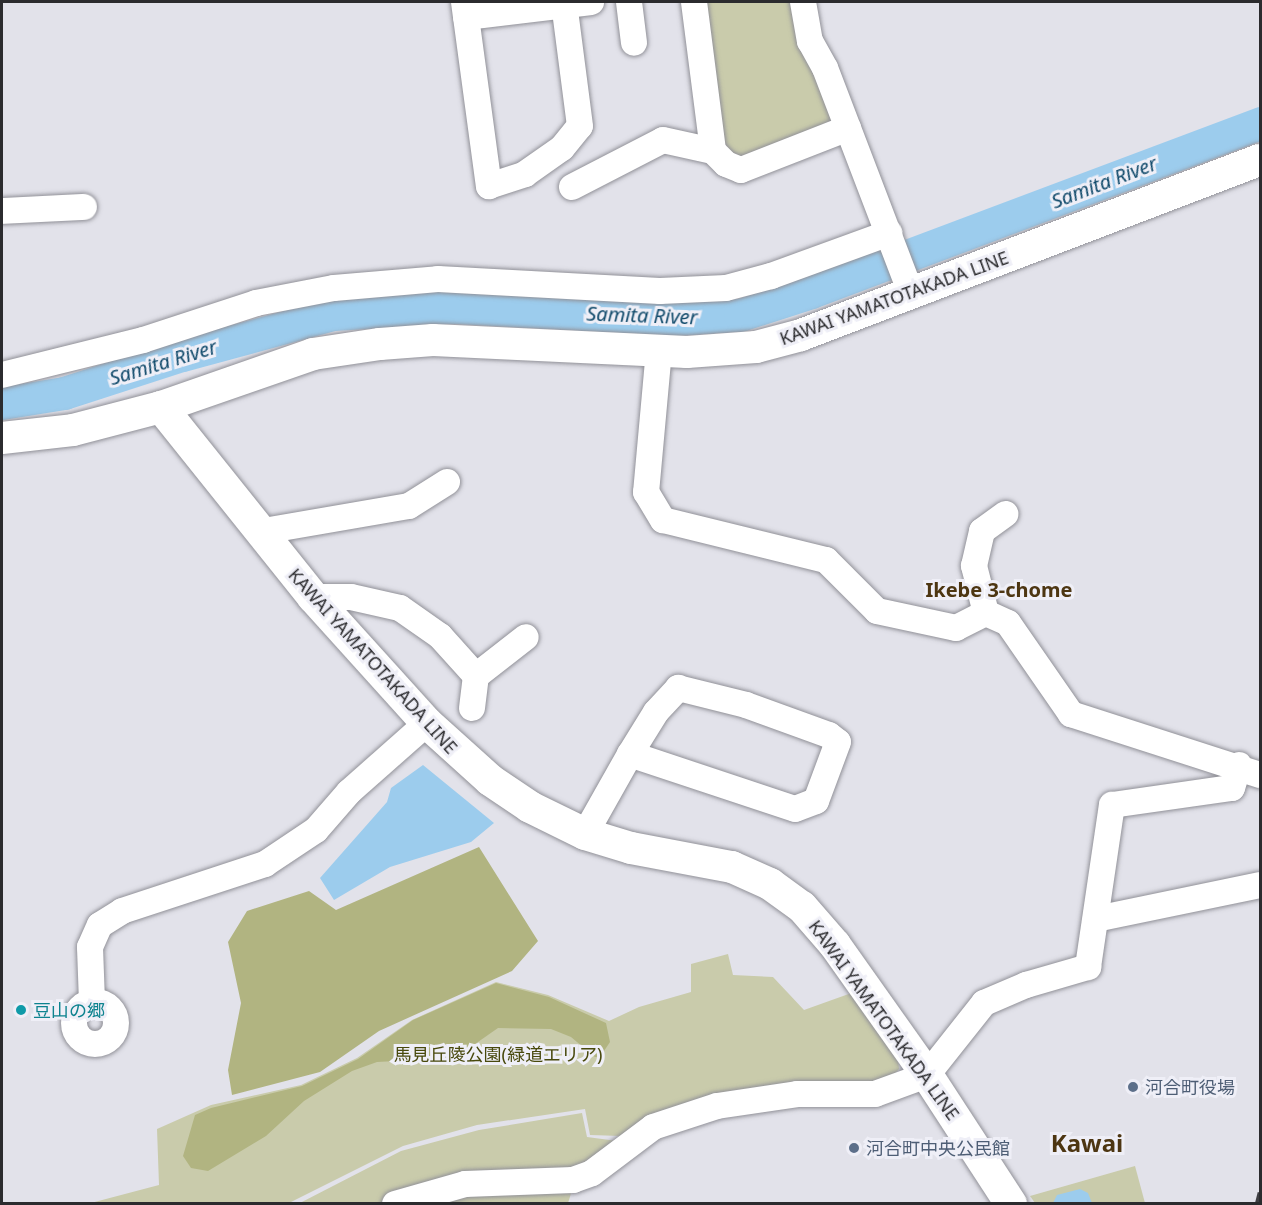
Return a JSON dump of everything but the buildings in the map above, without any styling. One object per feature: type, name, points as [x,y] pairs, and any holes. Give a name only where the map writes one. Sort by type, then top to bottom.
[{"type":"main road","name":"KAWAI YAMATOTAKADA LINE","points":[[2,438],[73,430],[161,406],[313,354],[380,344],[433,340],[659,351],[756,347],[801,335],[1260,160]]},
{"type":"main road","name":"KAWAI YAMATOTAKADA LINE","points":[[161,406],[258,532],[313,597],[427,723],[490,780],[530,807],[585,834],[631,848],[732,867],[802,907],[835,945],[927,1075],[1011,1203]]},
{"type":"street","points":[[564,3],[580,126],[562,148],[525,174],[489,186],[465,9],[564,3],[591,2]]},
{"type":"street","points":[[629,2],[634,42]]},
{"type":"street","points":[[694,2],[713,152]]},
{"type":"street","points":[[803,2],[810,41],[848,128],[911,293]]},
{"type":"street","points":[[572,187],[663,140],[713,152],[741,170],[848,128]]},
{"type":"street","points":[[2,211],[84,207]]},
{"type":"street","points":[[2,375],[143,340],[256,303],[334,288],[438,279],[660,291],[726,288],[771,276],[889,233]]},
{"type":"street","points":[[659,351],[646,492],[663,520],[826,560],[878,611],[956,628],[986,613]]},
{"type":"street","points":[[258,532],[409,506],[447,482]]},
{"type":"street","points":[[986,613],[974,566],[982,531],[1005,514]]},
{"type":"street","points":[[313,597],[351,597],[400,608],[440,636],[476,676]]},
{"type":"street","points":[[395,1203],[465,1184],[573,1180],[592,1173],[653,1127],[717,1106],[797,1094],[875,1094],[927,1075],[984,1003],[1026,985],[1088,968],[1112,805],[1232,788],[1250,770],[1071,714],[1008,623],[986,613]]},
{"type":"street","points":[[472,708],[476,676],[526,638]]},
{"type":"street","points":[[585,834],[630,754],[656,712],[678,688],[746,705],[829,735],[838,742],[816,801],[795,809],[630,754]]},
{"type":"street","points":[[92,1002],[90,947],[100,925],[122,910],[265,864],[316,830],[349,792],[427,723]]},
{"type":"street","points":[[1096,919],[1260,885]]},
{"type":"green space","points":[[704,2],[795,2],[834,114],[829,126],[747,161],[723,152]]},
{"type":"green space","points":[[479,847],[538,941],[512,971],[379,1031],[320,1072],[232,1095],[228,1070],[241,1003],[228,942],[247,911],[309,891],[336,910]]},
{"type":"green space","name":"馬見丘陵公園(緑道エリア)","points":[[728,954],[733,975],[773,977],[804,1010],[857,991],[897,1048],[899,1069],[886,1084],[621,1136],[590,1135],[585,1109],[477,1125],[403,1146],[289,1203],[87,1204],[159,1185],[157,1129],[211,1105],[301,1085],[357,1058],[412,1020],[496,982],[548,995],[609,1021],[639,1007],[691,992],[691,964]]},
{"type":"green space","points":[[496,983],[549,997],[606,1023],[610,1042],[600,1057],[595,1057],[571,1037],[551,1029],[498,1028],[455,1058],[377,1062],[352,1071],[304,1101],[266,1136],[208,1171],[191,1168],[183,1156],[195,1115],[211,1108],[302,1086],[358,1059],[413,1020]]},
{"type":"green space","points":[[582,1113],[587,1137],[617,1141],[578,1172],[568,1203],[298,1204],[401,1151],[479,1130]]},
{"type":"green space","points":[[1135,1166],[1145,1203],[1035,1203],[1030,1196]]},
{"type":"water","points":[[423,765],[494,823],[471,842],[390,867],[334,900],[320,878],[387,802],[391,788]]},
{"type":"water","points":[[1080,1189],[1088,1193],[1092,1203],[1053,1203],[1057,1195]]},
{"type":"waterway","name":"Samita River","points":[[2,403],[64,393],[182,355],[333,314],[454,307],[676,319],[740,315],[811,292],[1260,123]]},
{"type":"railway","points":[[1257,1204],[1260,1192]]},
{"type":"place","name":"豆山の郷","points":[[21,1010]]},
{"type":"place","name":"河合町役場","points":[[1133,1087]]},
{"type":"place","name":"河合町中央公民館","points":[[854,1148]]},
{"type":"district","name":"Ikebe 3-chome","points":[[999,589]]},
{"type":"district","name":"Kawai","points":[[1087,1143]]}]
